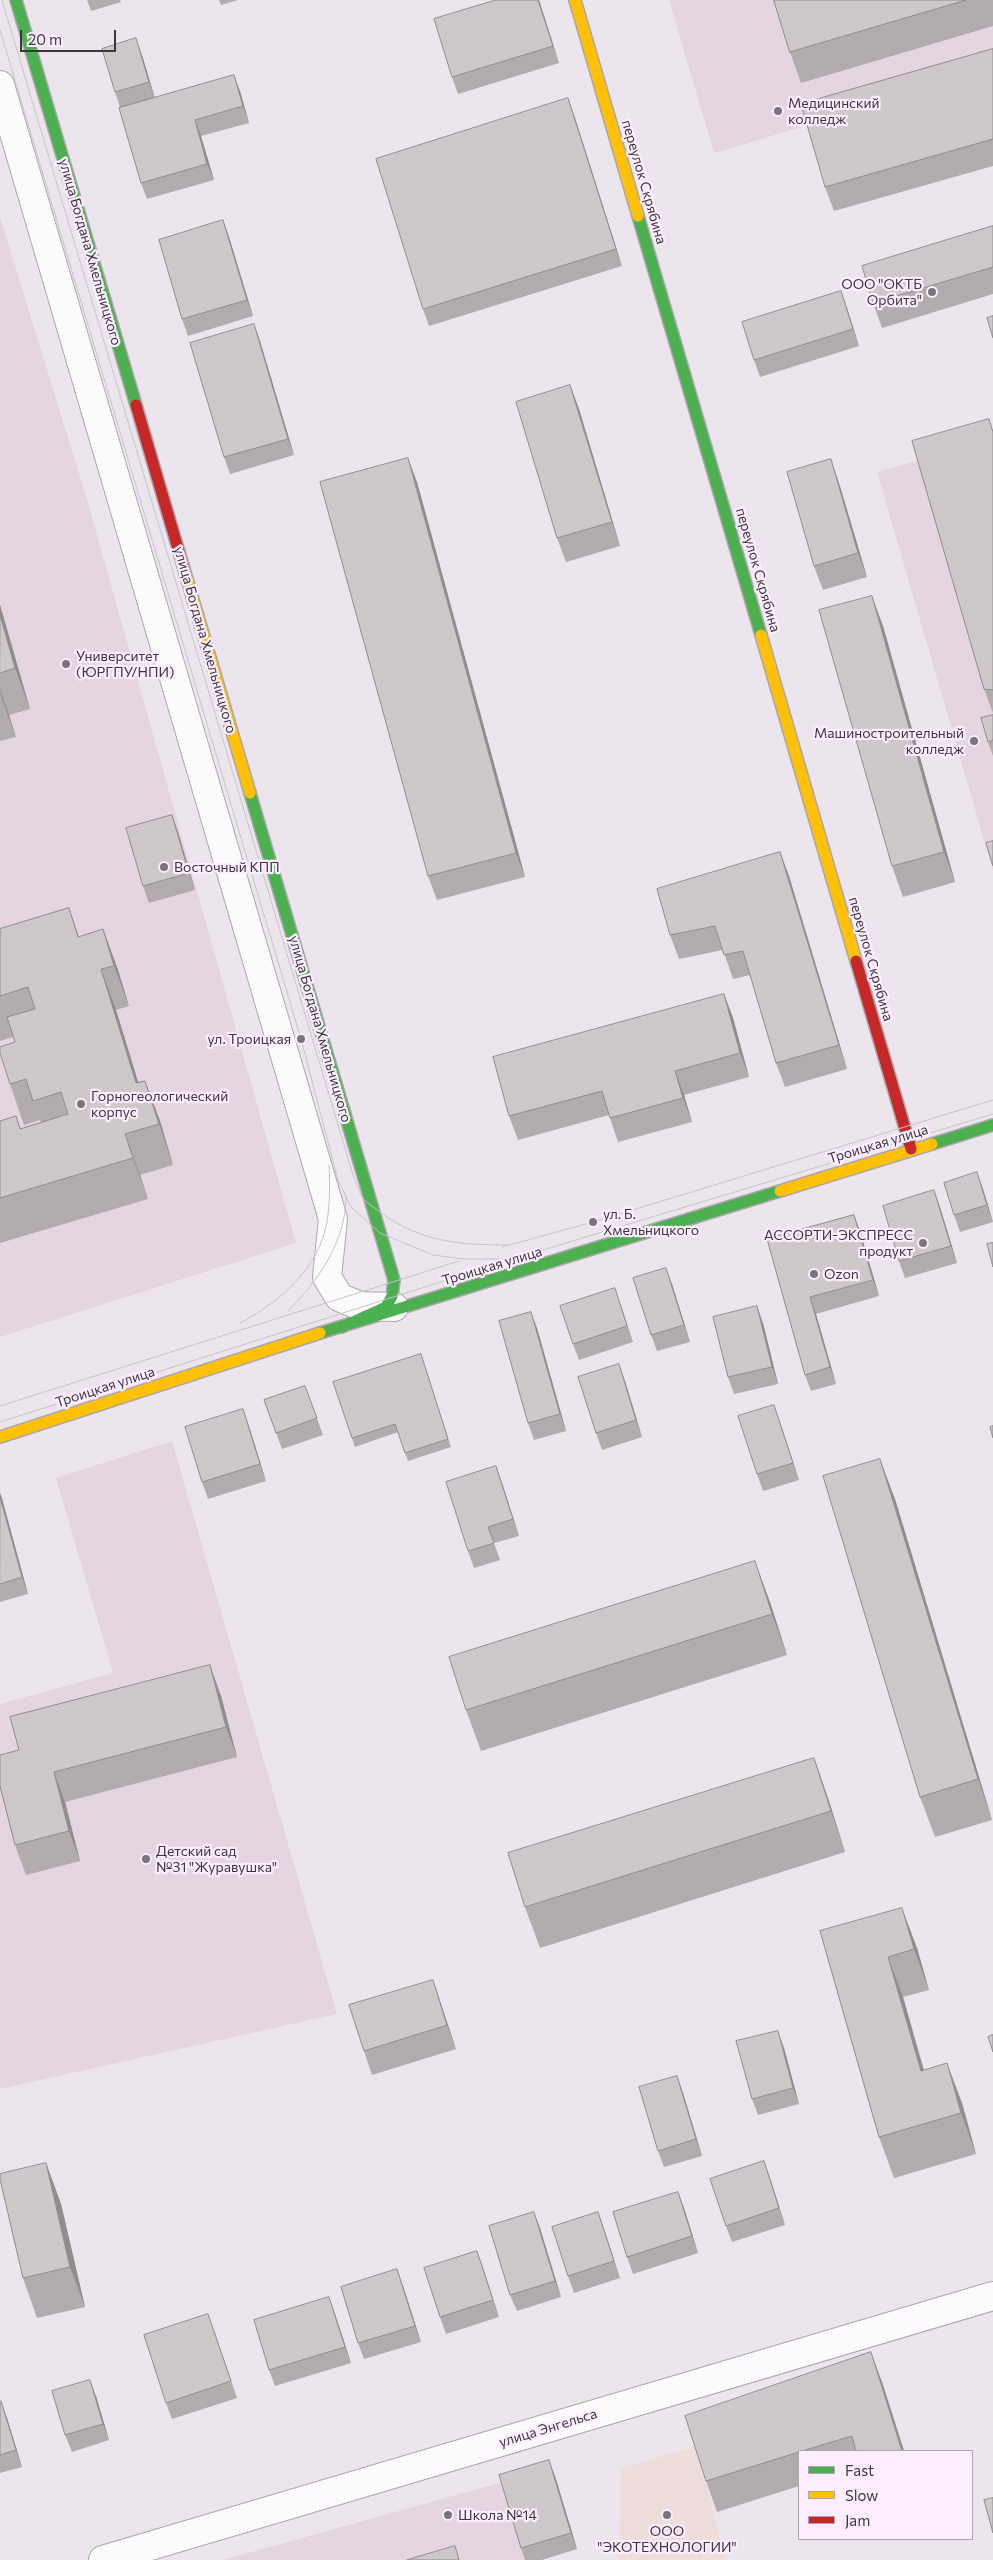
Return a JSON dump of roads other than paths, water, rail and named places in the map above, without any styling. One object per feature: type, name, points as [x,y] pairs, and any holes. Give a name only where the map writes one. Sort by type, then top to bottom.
[{"type":"street","name":"улица Богдана Хмельницкого","points":[[16,0],[394,1280],[392,1296],[396,1307]]},
{"type":"street","name":"переулок Скрябина","points":[[575,0],[911,1149]]},
{"type":"street","points":[[0,85],[333,1219],[327,1278],[339,1297],[360,1306],[396,1307]]},
{"type":"street","name":"Троицкая улица","points":[[0,1437],[342,1327],[396,1307],[993,1125]]},
{"type":"street","points":[[342,1327],[396,1307]]},
{"type":"street","name":"улица Энгельса","points":[[104,2560],[993,2296]]},
{"type":"tram line","points":[[2,0],[358,1189],[362,1197],[380,1212],[395,1222],[425,1236],[473,1244],[508,1245]]},
{"type":"tram line","points":[[0,30],[301,1039],[338,1180],[351,1207],[380,1233],[433,1255],[463,1259],[513,1259]]},
{"type":"tram line","points":[[502,1247],[593,1222],[993,1100]]},
{"type":"tram line","points":[[0,1422],[513,1259],[993,1114]]},
{"type":"tram line","points":[[240,1323],[255,1315],[283,1294],[306,1269],[316,1254],[323,1239],[327,1222],[329,1208],[329,1165]]},
{"type":"tram line","points":[[288,1311],[320,1274],[336,1245],[345,1213],[346,1196]]},
{"type":"tram line","points":[[0,1406],[459,1261]]},
{"type":"place","name":"Медицинский колледж","points":[[778,111]]},
{"type":"place","name":"ООО \"ОКТБ Орбита\"","points":[[932,292]]},
{"type":"place","name":"Университет (ЮРГПУ/НПИ)","points":[[66,664]]},
{"type":"place","name":"Машиностроительный колледж","points":[[974,741]]},
{"type":"place","name":"Восточный КПП","points":[[164,867]]},
{"type":"place","name":"ул. Троицкая","points":[[301,1039]]},
{"type":"place","name":"Горногеологический корпус","points":[[81,1104]]},
{"type":"place","name":"ул. Б. Хмельницкого","points":[[593,1222]]},
{"type":"place","name":"АССОРТИ-ЭКСПРЕСС продукт","points":[[923,1243]]},
{"type":"place","name":"Ozon","points":[[814,1274]]},
{"type":"place","name":"Детский сад №31 \"Журавушка\"","points":[[146,1859]]},
{"type":"place","name":"Школа №14","points":[[448,2515]]},
{"type":"place","name":"ООО \"ЭКОТЕХНОЛОГИИ\"","points":[[667,2515]]}]
